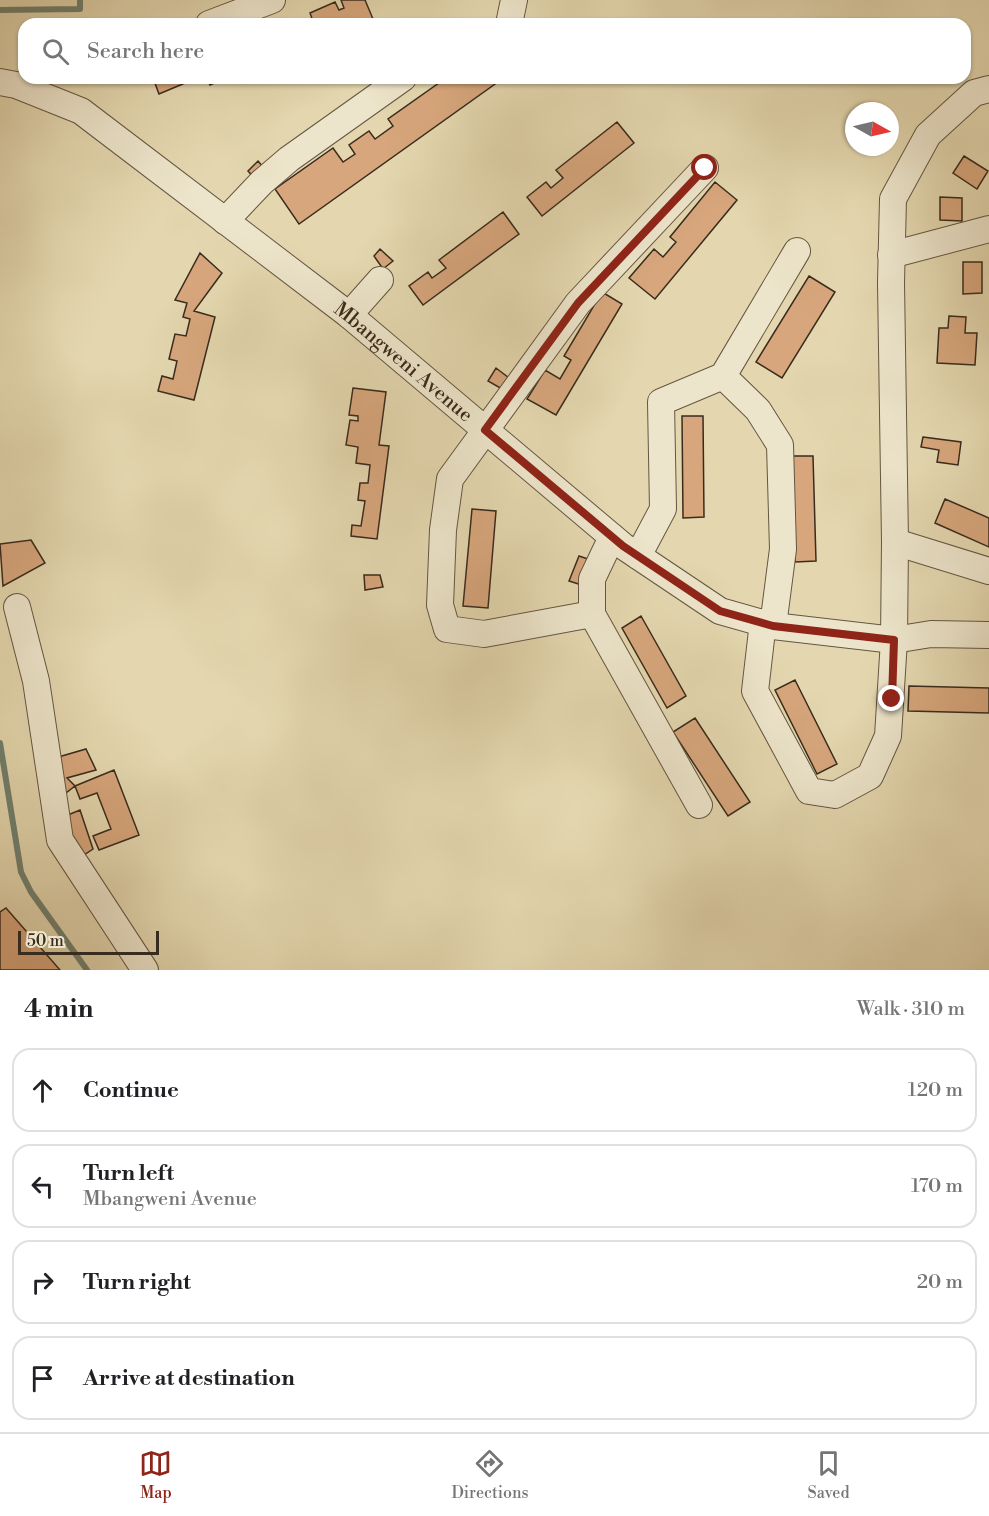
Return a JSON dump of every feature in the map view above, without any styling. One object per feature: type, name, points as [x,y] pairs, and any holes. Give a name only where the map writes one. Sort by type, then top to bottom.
[{"type":"street","points":[[225,18],[272,0]]},
{"type":"street","points":[[510,18],[514,0]]},
{"type":"street","name":"Mbangweni Avenue","points":[[0,82],[16,85],[81,111],[349,315],[612,537],[720,611],[768,624],[894,640],[931,634],[989,635]]},
{"type":"street","points":[[225,221],[262,182],[289,159],[395,84]]},
{"type":"street","points":[[723,376],[758,410],[780,445],[783,549],[755,691],[808,791],[836,795],[870,776],[888,736],[894,640],[896,542],[891,255],[893,199],[928,135],[974,93],[989,89]]},
{"type":"street","points":[[592,614],[484,634],[447,629],[440,605],[442,530],[450,480],[578,303],[705,168]]},
{"type":"street","points":[[891,255],[989,229]]},
{"type":"street","points":[[638,556],[663,510],[661,402],[723,376],[797,251]]},
{"type":"street","points":[[349,315],[380,280]]},
{"type":"street","points":[[612,537],[592,579],[592,614],[699,805]]},
{"type":"street","points":[[896,542],[989,571]]},
{"type":"street","points":[[17,607],[36,681],[60,840],[145,970]]},
{"type":"building","points":[[341,0],[365,0],[373,18],[312,18],[310,13],[335,2],[339,10],[344,8]]},
{"type":"building","points":[[155,84],[183,84],[159,94]]},
{"type":"building","points":[[438,84],[495,84],[299,224],[275,189],[333,148],[343,162],[355,154],[349,145],[369,131],[375,139],[393,126],[388,119]]},
{"type":"building","points":[[617,122],[634,143],[542,216],[527,197],[546,182],[551,188],[563,178],[556,170]]},
{"type":"building","points":[[964,156],[988,171],[977,189],[953,173]]},
{"type":"building","points":[[258,161],[264,168],[256,180],[248,171]]},
{"type":"building","points":[[715,182],[737,200],[655,299],[629,278],[654,249],[663,257],[676,242],[670,237]]},
{"type":"building","points":[[940,197],[962,198],[962,221],[940,220]]},
{"type":"building","points":[[503,212],[519,234],[423,305],[409,286],[428,272],[432,278],[446,268],[439,260]]},
{"type":"building","points":[[380,249],[393,261],[383,269],[374,256]]},
{"type":"building","points":[[200,253],[222,273],[194,311],[215,317],[194,400],[158,391],[162,376],[173,379],[177,361],[169,359],[175,334],[186,336],[190,319],[183,317],[187,303],[175,300]]},
{"type":"building","points":[[963,262],[982,262],[982,293],[963,294]]},
{"type":"building","points":[[809,276],[835,292],[782,378],[756,362]]},
{"type":"building","points":[[602,292],[622,304],[556,415],[527,399],[545,370],[560,379],[571,360],[564,356]]},
{"type":"building","points":[[949,316],[966,317],[965,333],[977,333],[975,365],[937,363],[939,328],[948,328]]},
{"type":"building","points":[[496,368],[509,378],[502,389],[488,381]]},
{"type":"building","points":[[353,388],[386,392],[379,445],[389,446],[377,539],[351,536],[352,525],[361,526],[365,501],[358,500],[360,483],[368,483],[370,465],[356,463],[358,447],[346,445],[350,420],[358,421],[358,416],[349,415]]},
{"type":"building","points":[[682,416],[703,416],[704,517],[683,518]]},
{"type":"building","points":[[923,437],[961,442],[958,465],[937,462],[939,450],[921,447]]},
{"type":"building","points":[[792,456],[813,456],[816,561],[795,562]]},
{"type":"building","points":[[945,499],[989,518],[989,547],[935,523]]},
{"type":"building","points":[[472,509],[496,511],[488,608],[463,606]]},
{"type":"building","points":[[31,540],[45,563],[3,586],[0,544]]},
{"type":"building","points":[[579,556],[594,561],[585,586],[569,581]]},
{"type":"building","points":[[364,575],[380,575],[383,587],[365,590]]},
{"type":"building","points":[[641,616],[686,696],[667,708],[622,628]]},
{"type":"building","points":[[795,680],[837,764],[817,774],[775,690]]},
{"type":"building","points":[[909,686],[989,688],[989,713],[908,711]]},
{"type":"building","points":[[695,718],[750,802],[728,816],[673,732]]},
{"type":"building","points":[[86,749],[96,770],[67,778],[75,786],[62,796],[48,760]]},
{"type":"building","points":[[114,770],[139,835],[99,850],[93,836],[111,829],[97,793],[80,799],[75,786]]},
{"type":"building","points":[[80,810],[93,849],[81,857],[63,817]]},
{"type":"building","points":[[6,908],[60,970],[0,970],[0,912]]},
{"type":"waterway","points":[[0,10],[80,9],[80,0]]},
{"type":"waterway","points":[[0,743],[21,872],[31,892],[87,970]]},
{"type":"route","points":[[705,168],[578,303],[485,430],[623,546],[720,611],[773,626],[894,640],[892,699]]}]
